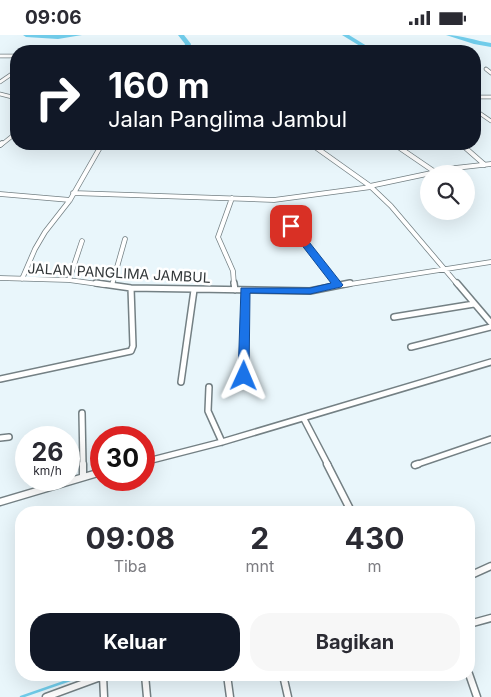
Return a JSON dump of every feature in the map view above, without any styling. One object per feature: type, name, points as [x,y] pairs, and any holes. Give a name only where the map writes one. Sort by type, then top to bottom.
[{"type":"street","points":[[486,69],[491,73]]},
{"type":"street","points":[[22,279],[28,262],[45,232],[70,200],[98,150]]},
{"type":"street","points":[[320,150],[371,187],[391,206],[491,323]]},
{"type":"street","points":[[403,150],[425,165]]},
{"type":"street","points":[[468,150],[485,165]]},
{"type":"street","points":[[475,166],[491,164]]},
{"type":"street","points":[[73,193],[288,199],[371,187],[420,176]]},
{"type":"street","points":[[0,194],[70,200]]},
{"type":"street","points":[[232,198],[218,237],[233,271],[235,290]]},
{"type":"street","points":[[291,226],[338,285]]},
{"type":"street","points":[[112,285],[125,239]]},
{"type":"street","points":[[69,280],[82,241]]},
{"type":"street","name":"JALAN PANGLIMA JAMBUL","points":[[0,278],[69,280],[131,288],[310,291],[491,262]]},
{"type":"street","points":[[0,379],[131,351],[133,346],[131,288]]},
{"type":"street","points":[[181,382],[194,290]]},
{"type":"street","points":[[244,376],[245,290]]},
{"type":"street","points":[[394,317],[474,304]]},
{"type":"street","points":[[411,347],[491,327]]},
{"type":"street","points":[[155,459],[304,419],[491,362]]},
{"type":"street","points":[[209,387],[208,411],[222,442]]},
{"type":"street","points":[[82,413],[83,477]]},
{"type":"street","points":[[304,419],[348,506]]},
{"type":"street","points":[[0,438],[9,437]]},
{"type":"street","points":[[415,465],[491,439]]},
{"type":"street","points":[[0,502],[90,475]]},
{"type":"street","points":[[475,574],[491,567]]},
{"type":"street","points":[[475,622],[491,617]]},
{"type":"street","points":[[46,697],[90,681]]},
{"type":"street","points":[[104,681],[104,697]]},
{"type":"street","points":[[146,681],[147,697]]},
{"type":"street","points":[[228,681],[230,697]]},
{"type":"street","points":[[284,681],[288,697]]},
{"type":"street","points":[[472,681],[478,697]]},
{"type":"waterway","points":[[26,35],[58,37],[79,35]]},
{"type":"waterway","points":[[181,35],[188,45]]},
{"type":"waterway","points":[[345,35],[362,45]]},
{"type":"waterway","points":[[449,35],[476,43],[491,45]]},
{"type":"waterway","points":[[21,697],[67,681]]},
{"type":"route","points":[[244,376],[245,290],[310,291],[338,285],[291,226]]}]
